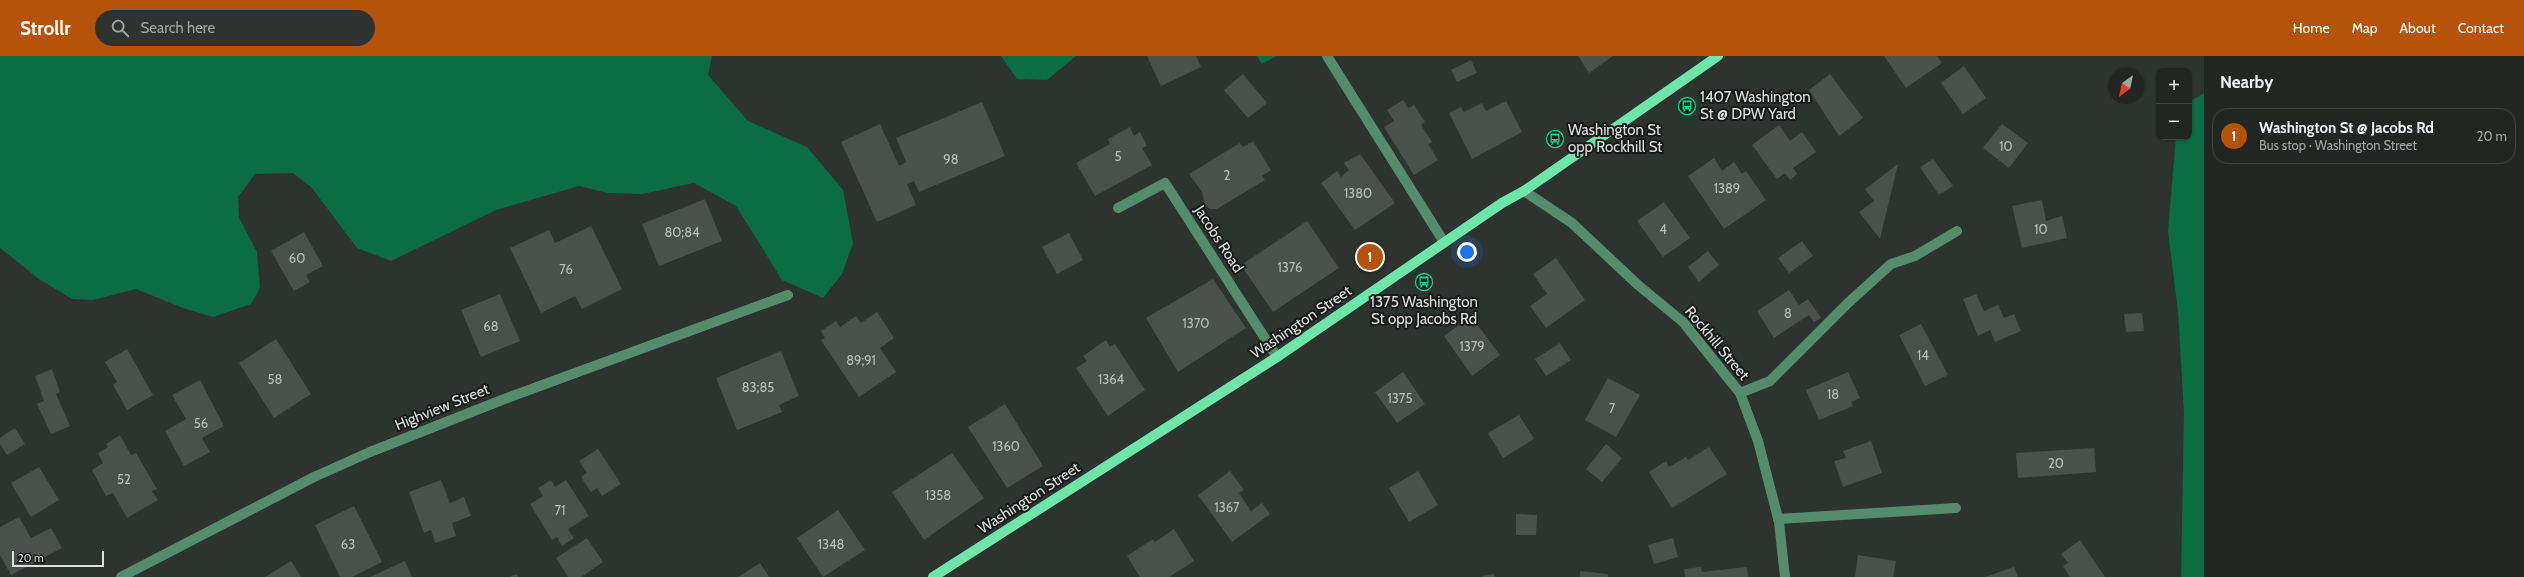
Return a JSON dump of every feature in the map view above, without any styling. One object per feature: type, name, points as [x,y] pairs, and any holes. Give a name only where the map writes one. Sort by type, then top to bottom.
[{"type":"main road","name":"Washington Street","points":[[933,577],[1277,357],[1502,203],[1524,191],[1718,56]]},
{"type":"street","points":[[1327,56],[1444,242]]},
{"type":"street","name":"Jacobs Road","points":[[1118,208],[1165,183],[1277,357]]},
{"type":"street","name":"Rockhill Street","points":[[1524,191],[1572,223],[1638,285],[1683,322],[1740,392],[1758,441],[1778,519],[1785,577]]},
{"type":"street","points":[[1740,392],[1770,381],[1891,264],[1915,256],[1957,231]]},
{"type":"street","name":"Highview Street","points":[[121,577],[314,477],[370,452],[507,398],[788,295]]},
{"type":"street","points":[[1778,519],[1956,508]]},
{"type":"green space","points":[[0,56],[712,56],[708,75],[748,121],[807,147],[843,190],[853,243],[842,274],[823,298],[782,280],[736,206],[694,183],[642,194],[608,193],[579,186],[496,210],[391,261],[357,248],[312,188],[293,173],[255,174],[238,197],[239,218],[257,252],[260,288],[251,304],[213,317],[183,308],[136,289],[93,300],[72,299],[39,279],[0,248]]},
{"type":"green space","points":[[1001,56],[1076,56],[1047,80],[1017,79]]},
{"type":"green space","points":[[1257,56],[1276,56],[1262,64]]},
{"type":"green space","points":[[2204,93],[2204,577],[2181,577],[2184,413],[2178,311],[2168,231],[2176,140],[2192,140],[2192,100]]},
{"type":"building","points":[[1147,56],[1196,56],[1201,67],[1161,86]]},
{"type":"building","points":[[1578,56],[1613,56],[1589,73]]},
{"type":"building","points":[[1884,56],[1937,56],[1942,63],[1906,88]]},
{"type":"building","points":[[1471,60],[1477,73],[1457,82],[1451,70]]},
{"type":"building","points":[[1964,66],[1986,98],[1963,114],[1941,83]]},
{"type":"building","points":[[1243,74],[1267,103],[1248,118],[1224,90]]},
{"type":"building","points":[[1830,74],[1863,118],[1839,136],[1809,90]]},
{"type":"building","points":[[1403,100],[1408,108],[1414,105],[1425,122],[1421,125],[1432,142],[1428,144],[1438,160],[1414,175],[1384,127],[1394,121],[1387,110]]},
{"type":"building","points":[[1506,101],[1522,132],[1472,159],[1449,113],[1461,107],[1464,112],[1482,103],[1486,111]]},
{"type":"building","points":[[982,102],[1005,156],[919,192],[914,181],[907,184],[916,205],[877,222],[841,142],[880,124],[899,166],[906,162],[896,138]]},
{"type":"building","points":[[2002,124],[2028,143],[2009,168],[1983,148]]},
{"type":"building","points":[[1779,125],[1790,141],[1802,132],[1816,152],[1793,168],[1797,174],[1790,180],[1785,173],[1777,179],[1752,145]]},
{"type":"building","points":[[1130,127],[1134,136],[1140,132],[1147,146],[1142,148],[1152,165],[1095,196],[1076,163],[1110,144],[1108,139]]},
{"type":"building","points":[[1253,141],[1271,170],[1262,176],[1265,180],[1217,209],[1210,209],[1205,205],[1202,192],[1189,174],[1240,143],[1243,147]]},
{"type":"building","points":[[1360,154],[1395,203],[1355,230],[1321,183],[1337,171],[1341,177],[1349,170],[1344,163]]},
{"type":"building","points":[[1714,158],[1722,171],[1734,162],[1742,174],[1746,171],[1766,200],[1724,229],[1688,176]]},
{"type":"building","points":[[1933,159],[1953,186],[1939,195],[1920,167]]},
{"type":"building","points":[[1898,164],[1880,239],[1859,212],[1874,201],[1865,189]]},
{"type":"building","points":[[705,199],[722,241],[659,266],[642,224]]},
{"type":"building","points":[[2042,200],[2046,221],[2062,216],[2067,238],[2022,248],[2012,206]]},
{"type":"building","points":[[1664,202],[1690,238],[1663,257],[1637,221]]},
{"type":"building","points":[[1307,221],[1339,268],[1273,312],[1241,265]]},
{"type":"building","points":[[591,226],[622,289],[582,309],[575,296],[541,313],[510,248],[549,230],[555,243]]},
{"type":"building","points":[[304,232],[323,266],[306,275],[310,282],[294,291],[271,251]]},
{"type":"building","points":[[1069,233],[1083,260],[1057,274],[1042,247]]},
{"type":"building","points":[[1802,241],[1813,256],[1789,273],[1778,258]]},
{"type":"building","points":[[1708,251],[1719,265],[1699,282],[1688,267]]},
{"type":"building","points":[[1556,258],[1585,300],[1546,328],[1530,306],[1547,294],[1533,274]]},
{"type":"building","points":[[1213,279],[1246,328],[1178,372],[1146,318]]},
{"type":"building","points":[[1789,290],[1799,305],[1808,299],[1821,318],[1814,322],[1809,315],[1774,338],[1757,311]]},
{"type":"building","points":[[500,294],[520,341],[481,357],[461,310]]},
{"type":"building","points":[[1976,294],[1984,311],[1998,305],[2004,318],[2014,314],[2021,331],[1995,342],[1990,330],[1978,336],[1963,299]]},
{"type":"building","points":[[877,312],[894,338],[880,348],[896,372],[859,397],[821,340],[825,338],[821,331],[836,321],[840,327],[856,316],[861,323]]},
{"type":"building","points":[[2142,313],[2144,331],[2126,332],[2124,314]]},
{"type":"building","points":[[1471,316],[1500,355],[1472,376],[1444,336]]},
{"type":"building","points":[[1921,324],[1948,375],[1925,386],[1899,335]]},
{"type":"building","points":[[276,339],[311,394],[274,418],[239,363]]},
{"type":"building","points":[[1106,340],[1110,347],[1115,344],[1145,390],[1108,416],[1076,368],[1087,361],[1083,356]]},
{"type":"building","points":[[1560,343],[1571,360],[1546,376],[1535,359]]},
{"type":"building","points":[[127,349],[153,395],[127,410],[113,385],[117,382],[105,362]]},
{"type":"building","points":[[781,351],[799,396],[779,405],[782,412],[737,430],[716,378]]},
{"type":"building","points":[[52,369],[60,392],[56,394],[70,426],[51,434],[37,404],[44,401],[35,376]]},
{"type":"building","points":[[1403,372],[1425,404],[1397,423],[1375,392]]},
{"type":"building","points":[[1848,372],[1860,398],[1851,402],[1853,406],[1819,420],[1806,390]]},
{"type":"building","points":[[1608,378],[1640,395],[1616,437],[1585,420]]},
{"type":"building","points":[[200,380],[224,426],[202,438],[210,452],[184,466],[165,431],[186,419],[172,395]]},
{"type":"building","points":[[1005,404],[1043,466],[1007,488],[968,427]]},
{"type":"building","points":[[1519,415],[1534,439],[1503,458],[1488,433]]},
{"type":"building","points":[[15,428],[25,444],[7,455],[0,444],[0,438]]},
{"type":"building","points":[[120,435],[131,455],[136,453],[157,489],[152,491],[158,500],[127,518],[113,493],[106,496],[92,470],[103,463],[98,453],[108,447],[106,444]]},
{"type":"building","points":[[1871,441],[1882,473],[1843,487],[1834,461],[1846,458],[1843,451]]},
{"type":"building","points":[[1606,444],[1622,458],[1602,482],[1586,469]]},
{"type":"building","points":[[1709,447],[1727,474],[1672,508],[1649,472],[1666,461],[1669,467],[1686,457],[1688,460]]},
{"type":"building","points":[[2094,448],[2096,472],[2018,478],[2016,453]]},
{"type":"building","points":[[598,449],[621,484],[602,496],[597,488],[591,492],[581,477],[587,473],[579,461]]},
{"type":"building","points":[[952,453],[984,498],[924,540],[892,492]]},
{"type":"building","points":[[39,467],[59,500],[31,517],[11,483]]},
{"type":"building","points":[[1230,471],[1244,490],[1239,493],[1251,511],[1262,503],[1270,514],[1232,542],[1198,495]]},
{"type":"building","points":[[1418,471],[1438,505],[1409,522],[1389,488]]},
{"type":"building","points":[[441,480],[450,503],[464,497],[471,516],[452,523],[456,536],[435,543],[431,530],[424,533],[409,492]]},
{"type":"building","points":[[551,480],[555,487],[566,480],[589,516],[568,529],[574,538],[562,546],[557,537],[552,540],[530,504],[543,496],[538,488]]},
{"type":"building","points":[[354,506],[382,562],[352,577],[340,577],[315,525]]},
{"type":"building","points":[[838,510],[865,550],[823,577],[797,538]]},
{"type":"building","points":[[1516,514],[1537,515],[1536,535],[1516,535]]},
{"type":"building","points":[[19,517],[31,538],[51,528],[62,548],[11,575],[0,555],[0,527]]},
{"type":"building","points":[[1174,529],[1194,561],[1169,577],[1140,577],[1127,556],[1153,539],[1155,542]]},
{"type":"building","points":[[587,538],[603,562],[581,577],[568,577],[556,558]]},
{"type":"building","points":[[1673,538],[1678,557],[1654,564],[1648,545]]},
{"type":"building","points":[[2080,540],[2105,577],[2070,577],[2063,566],[2068,563],[2061,554]]},
{"type":"building","points":[[1858,555],[1896,561],[1893,577],[1855,577]]},
{"type":"building","points":[[291,561],[301,577],[265,577]]},
{"type":"building","points":[[405,561],[412,577],[370,577]]},
{"type":"building","points":[[760,563],[769,577],[738,577]]},
{"type":"building","points":[[1701,567],[1702,572],[1747,567],[1748,577],[1685,577],[1684,569]]},
{"type":"building","points":[[2014,567],[2018,577],[1985,577]]},
{"type":"building","points":[[1580,571],[1608,574],[1608,577],[1580,577]]},
{"type":"building","points":[[517,574],[518,577],[509,577]]},
{"type":"building","points":[[1494,574],[1495,577],[1482,576]]},
{"type":"place","name":"1407 Washington St @ DPW Yard","points":[[1687,106]]},
{"type":"place","name":"Washington St opp Rockhill St","points":[[1555,139]]},
{"type":"place","name":"Washington St @ Jacobs Rd","points":[[1370,257]]},
{"type":"place","name":"1375 Washington St opp Jacobs Rd","points":[[1424,282]]}]
